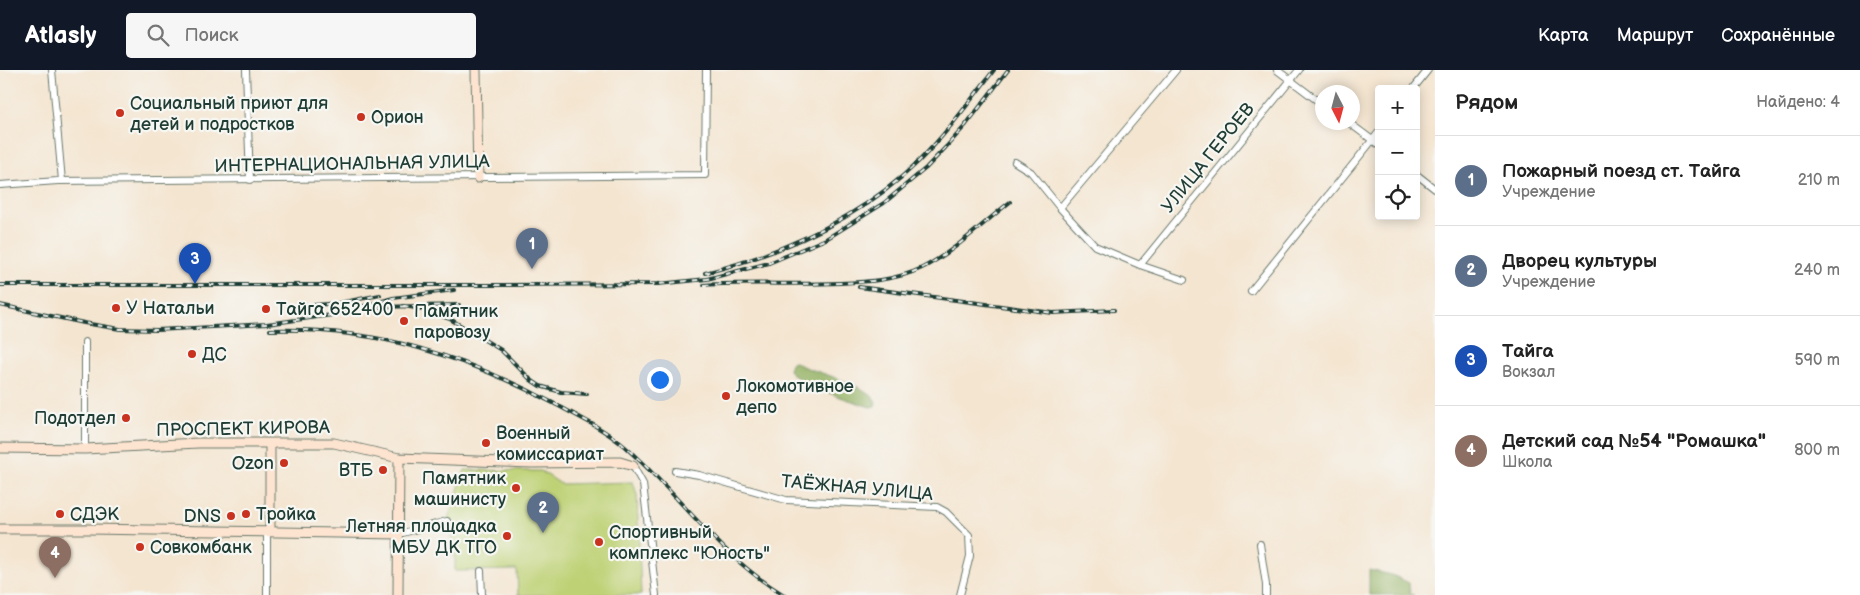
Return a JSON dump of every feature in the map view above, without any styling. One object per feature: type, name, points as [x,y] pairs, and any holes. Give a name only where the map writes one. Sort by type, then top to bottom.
[{"type":"street","points":[[52,70],[62,181]]},
{"type":"street","points":[[246,70],[250,180]]},
{"type":"street","points":[[476,70],[478,178]]},
{"type":"street","name":"ИНТЕРНАЦИОНАЛЬНАЯ УЛИЦА","points":[[0,185],[62,181],[705,175],[706,70]]},
{"type":"street","points":[[1060,208],[1176,70]]},
{"type":"street","points":[[1277,70],[1315,99]]},
{"type":"street","name":"УЛИЦА ГЕРОЕВ","points":[[1140,265],[1299,70]]},
{"type":"street","points":[[1416,85],[1428,70]]},
{"type":"street","points":[[1359,130],[1375,142]]},
{"type":"street","points":[[1251,291],[1375,137]]},
{"type":"street","points":[[1015,162],[1031,172],[1060,208],[1095,246],[1140,265],[1184,280]]},
{"type":"street","points":[[1417,175],[1435,189]]},
{"type":"street","points":[[84,448],[85,342]]},
{"type":"street","name":"ПРОСПЕКТ КИРОВА","points":[[0,448],[84,448],[198,443],[334,443],[399,458],[532,463],[620,462],[633,466]]},
{"type":"street","points":[[266,595],[270,443]]},
{"type":"street","points":[[398,595],[399,458]]},
{"type":"street","points":[[633,466],[643,484],[656,595]]},
{"type":"street","name":"ТАЁЖНАЯ УЛИЦА","points":[[675,471],[699,475],[786,500],[937,507],[946,512],[969,535],[970,556],[960,595]]},
{"type":"street","points":[[0,529],[399,534],[448,521]]},
{"type":"street","points":[[1260,544],[1266,595]]},
{"type":"street","points":[[482,571],[482,595]]},
{"type":"green space","points":[[795,362],[854,385],[872,396],[876,402],[875,406],[870,407],[803,382],[789,370],[791,363]]},
{"type":"green space","points":[[465,470],[541,471],[561,484],[633,482],[637,495],[641,595],[518,595],[517,570],[455,571],[455,553],[447,521]]},
{"type":"green space","points":[[1369,570],[1392,575],[1409,583],[1410,594],[1414,595],[1369,595]]},
{"type":"railway","points":[[705,273],[734,265],[791,244],[819,231],[872,200],[919,161],[958,117],[994,70]]},
{"type":"railway","points":[[0,285],[658,284],[707,279],[769,263],[826,239],[884,203],[926,168],[946,147],[965,126],[1008,70]]},
{"type":"railway","points":[[704,285],[851,283],[882,280],[903,275],[922,268],[945,254],[1010,202]]},
{"type":"railway","points":[[859,287],[1053,313],[1114,310]]},
{"type":"railway","points":[[0,305],[120,329],[157,330],[267,324],[332,315],[393,298],[454,290]]},
{"type":"railway","points":[[303,306],[339,303],[380,295]]},
{"type":"railway","points":[[379,307],[459,305]]},
{"type":"railway","points":[[403,306],[422,309],[450,319],[501,350],[531,380],[540,386],[561,392],[587,394]]},
{"type":"railway","points":[[270,330],[308,330],[345,333],[416,347],[485,371],[553,403],[599,428],[624,446],[720,544],[761,580],[784,595]]},
{"type":"place","name":"Социальный приют для детей и подростков","points":[[120,113]]},
{"type":"place","name":"Орион","points":[[361,117]]},
{"type":"place","name":"Пожарный поезд ст. Тайга","points":[[532,269]]},
{"type":"place","name":"Тайга","points":[[195,284]]},
{"type":"place","name":"У Натальи","points":[[116,308]]},
{"type":"place","name":"Тайга 652400","points":[[266,309]]},
{"type":"place","name":"Памятник паровозу","points":[[404,321]]},
{"type":"place","name":"ДС","points":[[192,354]]},
{"type":"place","name":"Локомотивное депо","points":[[726,396]]},
{"type":"place","name":"Подотдел","points":[[126,418]]},
{"type":"place","name":"Военный комиссариат","points":[[486,443]]},
{"type":"place","name":"Ozon","points":[[284,463]]},
{"type":"place","name":"ВТБ","points":[[383,470]]},
{"type":"place","name":"Памятник машинисту","points":[[516,488]]},
{"type":"place","name":"СДЭК","points":[[60,514]]},
{"type":"place","name":"Тройка","points":[[246,514]]},
{"type":"place","name":"DNS","points":[[231,516]]},
{"type":"place","name":"Дворец культуры","points":[[543,533]]},
{"type":"place","name":"Летняя площадка МБУ ДК ТГО","points":[[507,536]]},
{"type":"place","name":"Спортивный комплекс \"Юность\"","points":[[599,542]]},
{"type":"place","name":"Совкомбанк","points":[[140,547]]},
{"type":"place","name":"Детский сад №54 \"Ромашка\"","points":[[55,578]]}]
